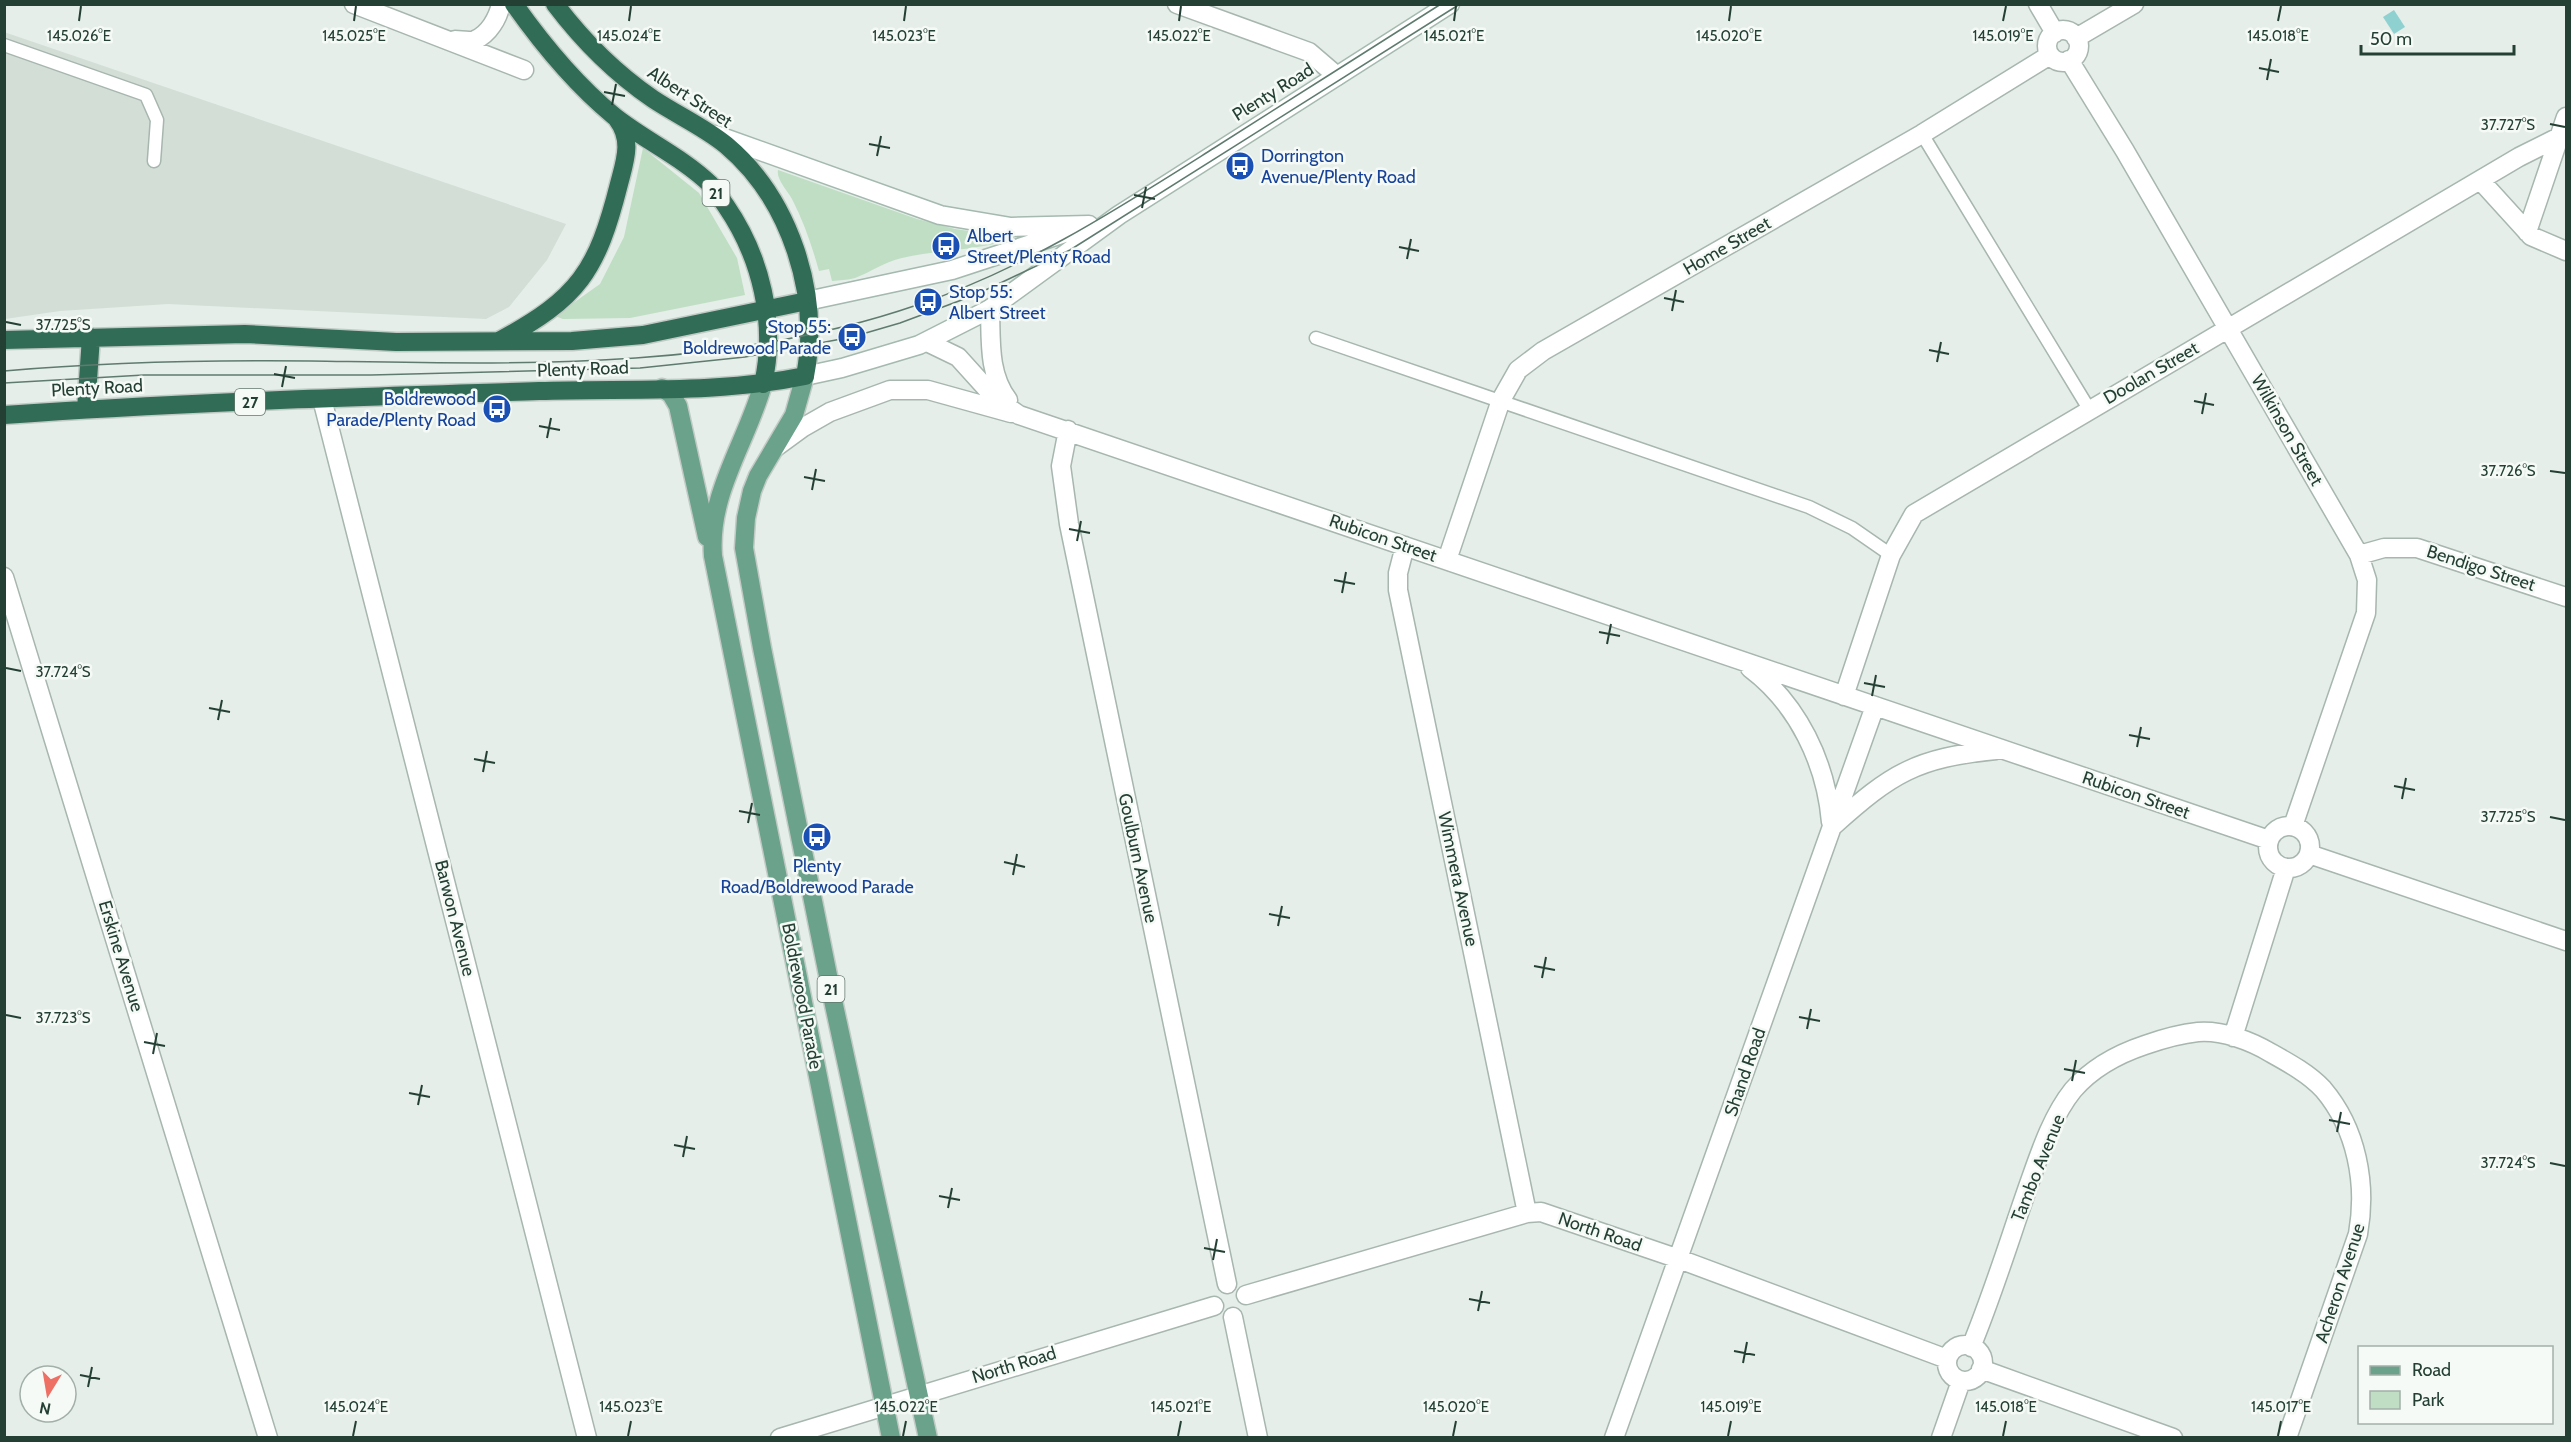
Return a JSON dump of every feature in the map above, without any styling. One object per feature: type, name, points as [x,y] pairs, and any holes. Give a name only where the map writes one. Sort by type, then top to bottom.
[{"type":"highway","name":"21","points":[[514,4],[544,46],[614,116],[711,185],[746,240],[759,277],[766,310],[768,353],[764,384]]},
{"type":"highway","name":"Albert Street","points":[[555,4],[584,40],[630,82],[728,147],[748,168],[776,206],[796,255],[807,301],[810,340],[805,376]]},
{"type":"highway","points":[[495,343],[553,308],[577,284],[592,263],[610,219],[627,151],[625,133],[614,116]]},
{"type":"highway","name":"Plenty Road","points":[[4,340],[245,334],[339,340],[495,343],[572,341],[643,335],[807,301]]},
{"type":"highway","points":[[86,409],[91,337]]},
{"type":"highway","name":"Plenty Road","points":[[4,415],[86,409],[322,399],[764,384],[805,376]]},
{"type":"main road","name":"Boldrewood Parade","points":[[805,376],[794,415],[758,476],[752,491],[746,518],[744,548],[834,1005],[928,1437]]},
{"type":"main road","name":"Boldrewood Parade","points":[[764,384],[721,492],[713,524],[713,556],[891,1437]]},
{"type":"main road","points":[[662,388],[671,394],[678,406],[713,556]]},
{"type":"main road","points":[[805,1011],[834,1005]]},
{"type":"street","points":[[354,4],[524,70]]},
{"type":"street","points":[[450,40],[474,40],[487,31],[499,14],[501,4]]},
{"type":"street","points":[[1177,4],[1309,52],[1337,76]]},
{"type":"street","name":"Plenty Road","points":[[805,376],[842,368],[927,342],[990,309],[1119,215],[1450,4]]},
{"type":"street","points":[[2037,4],[2055,33]]},
{"type":"street","points":[[2076,38],[2134,4]]},
{"type":"street","points":[[2064,31],[2076,38],[2077,53],[2069,60],[2056,61],[2050,55],[2047,45],[2055,33],[2064,31]]},
{"type":"street","name":"Home Street","points":[[1447,560],[1501,400],[1518,370],[1543,351],[1922,134],[2050,55]]},
{"type":"street","name":"Wilkinson Street","points":[[2069,60],[2125,151],[2360,555],[2367,580],[2366,613],[2293,826]]},
{"type":"street","points":[[2527,232],[2566,117]]},
{"type":"street","points":[[704,129],[759,152],[940,215],[1011,227],[1089,225]]},
{"type":"street","name":"Doolan Street","points":[[1844,696],[1891,555],[1914,514],[2531,150],[2559,137]]},
{"type":"street","points":[[2481,181],[2536,240],[2566,251]]},
{"type":"street","name":"Plenty Road","points":[[807,301],[952,270],[1119,215]]},
{"type":"street","name":"Rubicon Street","points":[[990,309],[990,346],[998,383],[1011,404],[1026,417]]},
{"type":"street","name":"Rubicon Street","points":[[927,342],[958,357],[1003,406],[1026,417]]},
{"type":"street","name":"Rubicon Street","points":[[837,409],[879,393],[914,388],[1026,417],[2269,840]]},
{"type":"street","name":"Barwon Avenue","points":[[322,399],[587,1437]]},
{"type":"street","name":"Boldrewood Parade","points":[[776,447],[802,428],[837,409]]},
{"type":"street","name":"Goulburn Avenue","points":[[1068,430],[1061,466],[1069,524],[1227,1284]]},
{"type":"street","name":"Wimmera Avenue","points":[[1405,546],[1397,579],[1400,600],[1527,1213]]},
{"type":"street","name":"Bendigo Street","points":[[2360,555],[2384,548],[2418,548],[2566,597]]},
{"type":"street","name":"Erskine Avenue","points":[[4,577],[268,1437]]},
{"type":"street","name":"Rubicon Street","points":[[1732,658],[1771,686],[1800,725],[1822,773],[1831,827]]},
{"type":"street","name":"Shand Road","points":[[1614,1437],[1875,706]]},
{"type":"street","name":"Rubicon Street","points":[[1831,827],[1870,792],[1906,770],[1949,756],[2002,749]]},
{"type":"street","points":[[2293,826],[2306,834],[2310,847],[2309,854],[2302,864],[2286,868],[2271,858],[2269,840],[2278,829],[2293,826]]},
{"type":"street","points":[[2309,854],[2566,941]]},
{"type":"street","points":[[2233,1037],[2286,868]]},
{"type":"street","name":"Tambo Avenue","points":[[1971,1347],[2037,1162],[2054,1121],[2073,1090],[2103,1063],[2168,1037],[2200,1032],[2233,1037]]},
{"type":"street","name":"Acheron Avenue","points":[[2233,1037],[2263,1048],[2294,1065],[2322,1089],[2345,1123],[2357,1158],[2361,1183],[2362,1210],[2358,1234],[2288,1437]]},
{"type":"street","name":"North Road","points":[[1246,1295],[1527,1213],[1541,1212],[1679,1259],[1947,1359]]},
{"type":"street","points":[[1227,1284],[1240,1287],[1246,1295],[1247,1303],[1244,1311],[1233,1317],[1220,1314],[1215,1306],[1214,1298],[1217,1291],[1227,1284]]},
{"type":"street","name":"North Road","points":[[780,1437],[1215,1306]]},
{"type":"street","points":[[1233,1317],[1258,1437]]},
{"type":"street","points":[[1956,1347],[1971,1347],[1981,1356],[1982,1369],[1974,1379],[1961,1381],[1949,1373],[1947,1359],[1956,1347]]},
{"type":"street","points":[[1982,1369],[2173,1437]]},
{"type":"street","points":[[1941,1437],[1961,1381]]},
{"type":"lane","points":[[4,45],[146,95],[157,120],[154,161]]},
{"type":"lane","points":[[1922,134],[2089,409]]},
{"type":"lane","points":[[1316,338],[1809,507],[1852,528],[1891,555]]},
{"type":"shaded area","points":[[4,32],[566,224],[547,260],[509,307],[486,319],[168,304],[60,311],[5,319]]},
{"type":"green space","points":[[643,148],[699,193],[737,258],[745,295],[630,318],[563,319],[555,316],[600,284],[624,237]]},
{"type":"green space","points":[[778,170],[917,219],[955,229],[1003,236],[1002,242],[902,258],[855,278],[832,281],[829,269],[819,271],[804,225],[792,199],[780,181]]},
{"type":"water","points":[[2394,10],[2405,27],[2394,34],[2383,17]]},
{"type":"tram line","points":[[4,371],[196,361],[464,363],[617,359],[693,353],[769,342],[844,327],[917,305],[957,290],[996,274],[1070,236],[1107,215],[1441,4]]},
{"type":"tram line","points":[[4,383],[144,375],[371,375],[640,368],[745,357],[852,337],[900,323],[975,295],[1070,250],[1460,4]]},
{"type":"place","name":"Dorrington Avenue/Plenty Road","points":[[1240,166]]},
{"type":"place","name":"Albert Street/Plenty Road","points":[[946,246]]},
{"type":"place","name":"Stop 55: Albert Street","points":[[928,302]]},
{"type":"place","name":"Stop 55: Boldrewood Parade","points":[[852,337]]},
{"type":"place","name":"Boldrewood Parade/Plenty Road","points":[[497,409]]},
{"type":"place","name":"Plenty Road/Boldrewood Parade","points":[[817,837]]}]
